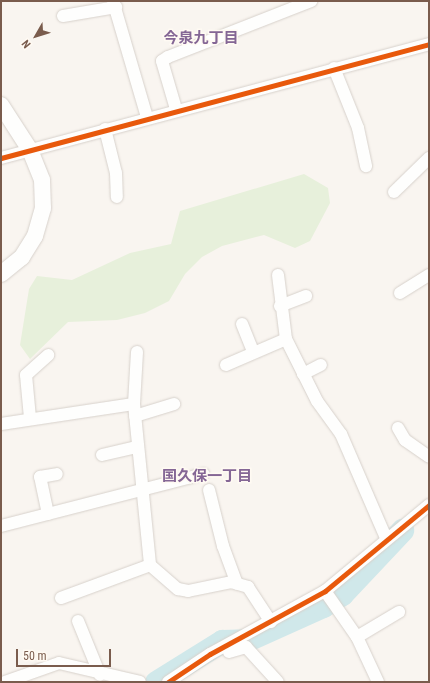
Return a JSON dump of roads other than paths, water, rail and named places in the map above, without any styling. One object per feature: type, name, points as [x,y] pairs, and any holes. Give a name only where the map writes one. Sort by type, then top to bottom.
[{"type":"street","points":[[176,109],[162,61],[168,57],[311,1]]},
{"type":"street","points":[[63,16],[114,4],[147,117]]},
{"type":"street","points":[[1,158],[176,109],[429,44]]},
{"type":"street","points":[[334,68],[358,128],[366,166]]},
{"type":"street","points":[[1,105],[30,150],[42,180],[44,208],[35,236],[22,257],[1,274]]},
{"type":"street","points":[[105,129],[116,173],[117,197]]},
{"type":"street","points":[[394,192],[429,158]]},
{"type":"street","points":[[278,275],[280,306],[286,339],[303,374],[341,434],[386,538]]},
{"type":"street","points":[[400,293],[429,275]]},
{"type":"street","points":[[280,306],[306,296]]},
{"type":"street","points":[[242,324],[253,351]]},
{"type":"street","points":[[226,365],[253,351],[286,339]]},
{"type":"street","points":[[137,352],[134,404],[140,490],[150,565],[178,589],[237,584],[248,587],[271,622]]},
{"type":"street","points":[[30,418],[26,375],[48,355]]},
{"type":"street","points":[[303,374],[321,365]]},
{"type":"street","points":[[1,424],[30,418],[134,404]]},
{"type":"street","points":[[135,416],[174,404]]},
{"type":"street","points":[[398,428],[405,440],[429,457]]},
{"type":"street","points":[[102,455],[137,447]]},
{"type":"street","points":[[48,514],[40,477],[57,474]]},
{"type":"street","points":[[1,526],[202,474]]},
{"type":"street","points":[[209,490],[223,546],[237,584]]},
{"type":"street","points":[[168,682],[230,648],[245,637],[325,591],[386,538],[429,505]]},
{"type":"street","points":[[61,598],[150,565]]},
{"type":"street","points":[[325,591],[357,638],[378,682]]},
{"type":"street","points":[[357,638],[399,612]]},
{"type":"street","points":[[78,621],[100,675]]},
{"type":"street","points":[[230,648],[246,647],[278,682]]},
{"type":"street","points":[[5,682],[59,663],[100,675],[140,682]]},
{"type":"waterway","points":[[156,682],[222,641],[247,640],[323,606],[342,594],[402,530]]},
{"type":"district","name":"今泉九丁目","points":[[201,39]]},
{"type":"district","name":"国久保一丁目","points":[[207,477]]}]
